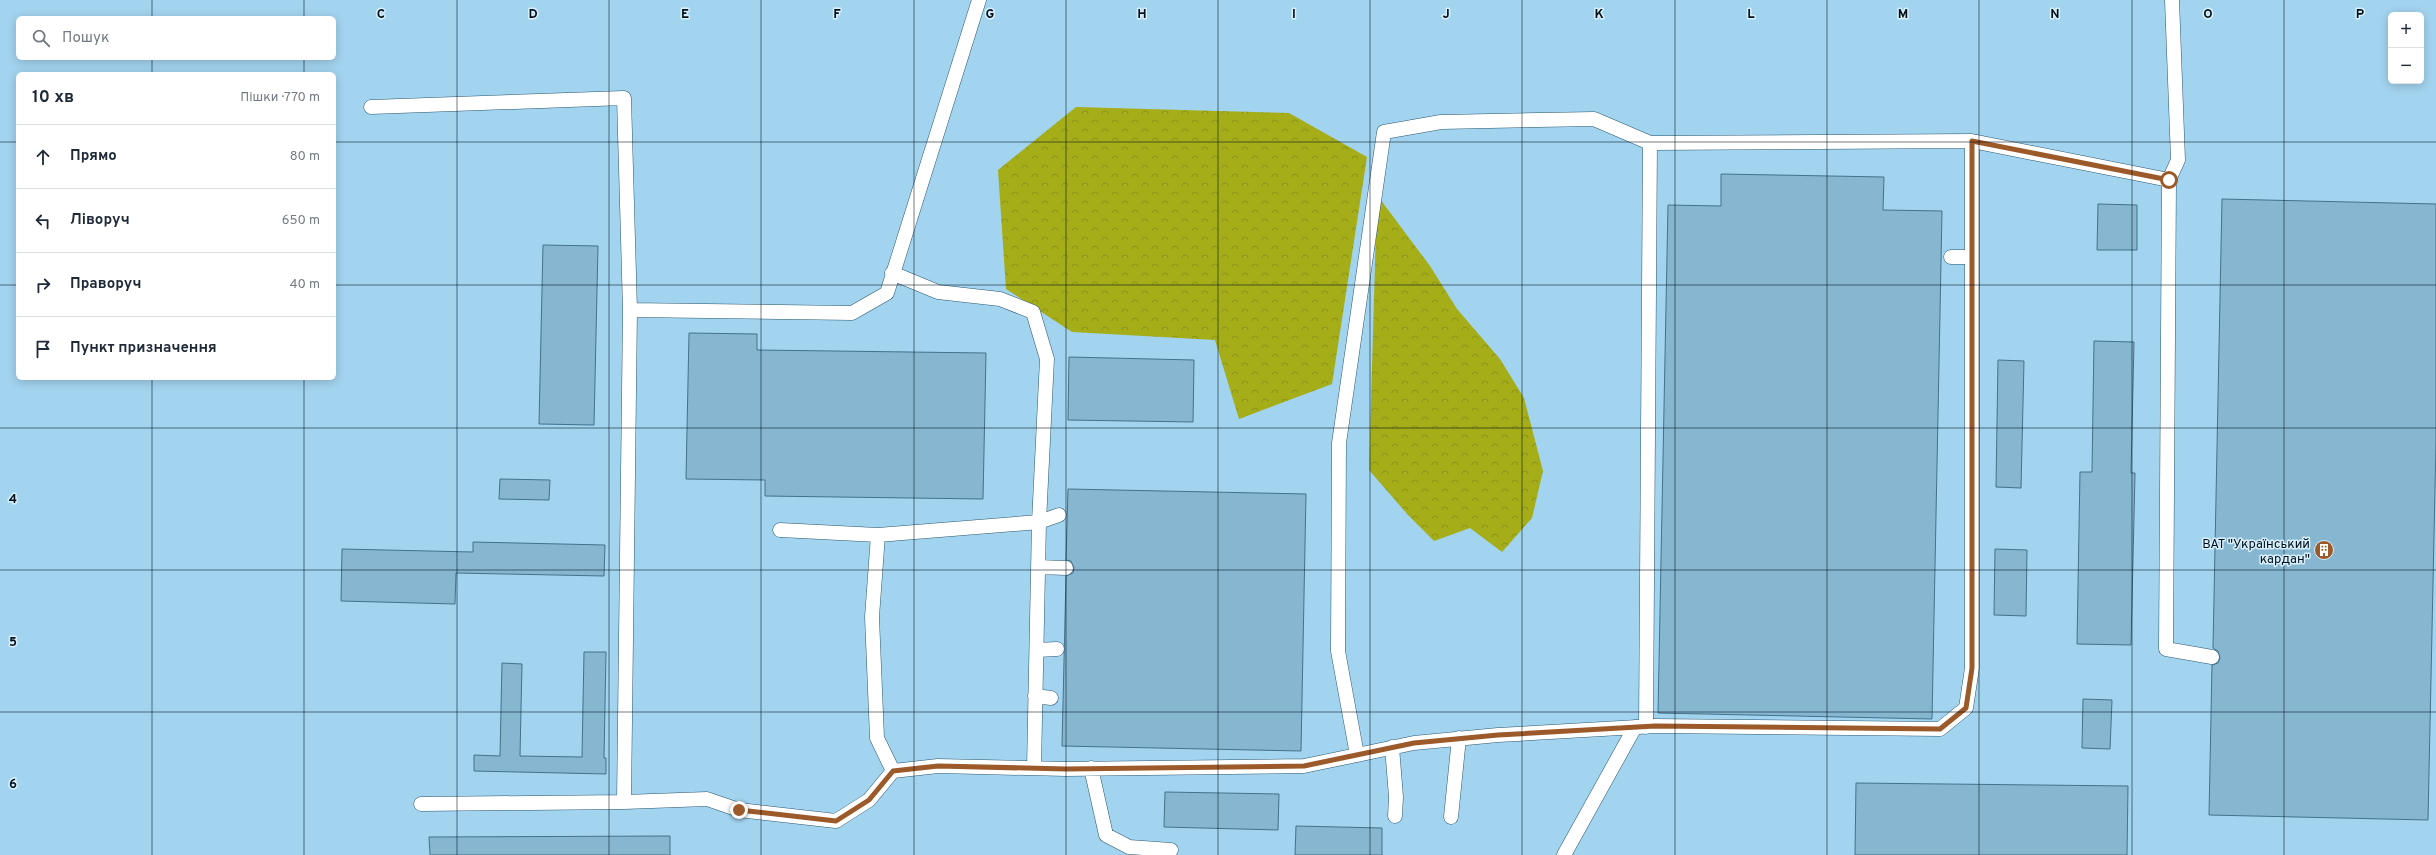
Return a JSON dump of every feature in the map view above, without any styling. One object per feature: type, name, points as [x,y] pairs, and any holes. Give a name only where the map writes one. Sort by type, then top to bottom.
[{"type":"street","points":[[630,310],[852,313],[887,293],[892,273],[980,0]]},
{"type":"street","points":[[2172,0],[2178,160],[2169,180],[2166,649],[2212,657]]},
{"type":"street","points":[[372,107],[624,98],[630,310],[624,802]]},
{"type":"street","points":[[1357,755],[1338,651],[1340,443],[1384,132],[1441,122],[1594,119],[1650,143],[1972,141],[2169,180]]},
{"type":"street","points":[[421,804],[624,802],[707,798],[739,810],[836,821],[869,800],[893,771],[938,766],[1091,768],[1304,766],[1392,747],[1458,738],[1641,727],[1940,729],[1966,708],[1972,668],[1972,141]]},
{"type":"street","points":[[1564,855],[1641,727],[1650,143]]},
{"type":"street","points":[[1951,257],[1972,256]]},
{"type":"street","points":[[892,273],[938,292],[1000,299],[1033,312],[1047,359],[1039,522],[1038,650],[1034,768]]},
{"type":"street","points":[[780,530],[878,535],[1039,522],[1059,515]]},
{"type":"street","points":[[878,535],[872,617],[877,738],[893,771]]},
{"type":"street","points":[[1038,567],[1066,568]]},
{"type":"street","points":[[1038,650],[1057,649]]},
{"type":"street","points":[[1036,696],[1051,698]]},
{"type":"street","points":[[1451,817],[1458,738]]},
{"type":"street","points":[[1392,747],[1396,797],[1394,816]]},
{"type":"street","points":[[1091,768],[1106,835],[1129,847],[1171,850]]},
{"type":"green space","points":[[1076,107],[1289,113],[1367,157],[1332,384],[1239,419],[1215,340],[1072,332],[1006,289],[998,170]]},
{"type":"green space","points":[[1377,195],[1430,266],[1457,309],[1500,359],[1524,398],[1543,471],[1532,518],[1502,552],[1470,528],[1434,541],[1408,515],[1369,470]]},
{"type":"building","points":[[1721,174],[1884,177],[1883,210],[1942,211],[1932,719],[1658,713],[1668,205],[1721,206]]},
{"type":"building","name":"ВАТ \"Український кардан\"","points":[[2222,199],[2436,204],[2436,442],[2428,820],[2209,815],[2212,665],[2218,663],[2220,658],[2218,651],[2213,648]]},
{"type":"building","points":[[2098,204],[2137,205],[2137,250],[2097,250]]},
{"type":"building","points":[[543,245],[598,246],[594,425],[539,424]]},
{"type":"building","points":[[689,333],[757,334],[757,350],[986,353],[983,499],[765,496],[765,480],[686,479]]},
{"type":"building","points":[[2094,341],[2134,342],[2131,473],[2135,473],[2131,645],[2077,644],[2080,472],[2092,472]]},
{"type":"building","points":[[1069,357],[1194,360],[1193,422],[1068,420]]},
{"type":"building","points":[[1998,360],[2024,361],[2021,488],[1996,487]]},
{"type":"building","points":[[500,479],[550,480],[549,500],[499,499]]},
{"type":"building","points":[[1068,489],[1306,494],[1301,751],[1062,746],[1066,576],[1073,573],[1074,568],[1071,561],[1066,560]]},
{"type":"building","points":[[473,542],[605,545],[604,576],[456,573],[455,604],[341,601],[342,549],[473,552]]},
{"type":"building","points":[[1995,549],[2027,550],[2026,616],[1994,615]]},
{"type":"building","points":[[584,652],[606,652],[604,758],[606,758],[606,774],[474,771],[474,755],[500,756],[502,663],[522,664],[520,756],[582,757]]},
{"type":"building","points":[[2083,699],[2112,700],[2110,749],[2082,748]]},
{"type":"building","points":[[1856,783],[2128,786],[2127,855],[1855,855]]},
{"type":"building","points":[[1165,792],[1279,794],[1278,830],[1164,827]]},
{"type":"building","points":[[1296,826],[1382,828],[1382,855],[1295,855]]},
{"type":"building","points":[[670,836],[670,855],[430,855],[429,837]]},
{"type":"place","name":"ВАТ \"Український кардан\"","points":[[2324,550]]},
{"type":"route","points":[[739,810],[781,813],[836,821],[869,800],[893,771],[938,766],[1066,769],[1304,766],[1414,743],[1498,735],[1655,726],[1940,729],[1966,708],[1972,668],[1972,141],[2169,180]]}]
